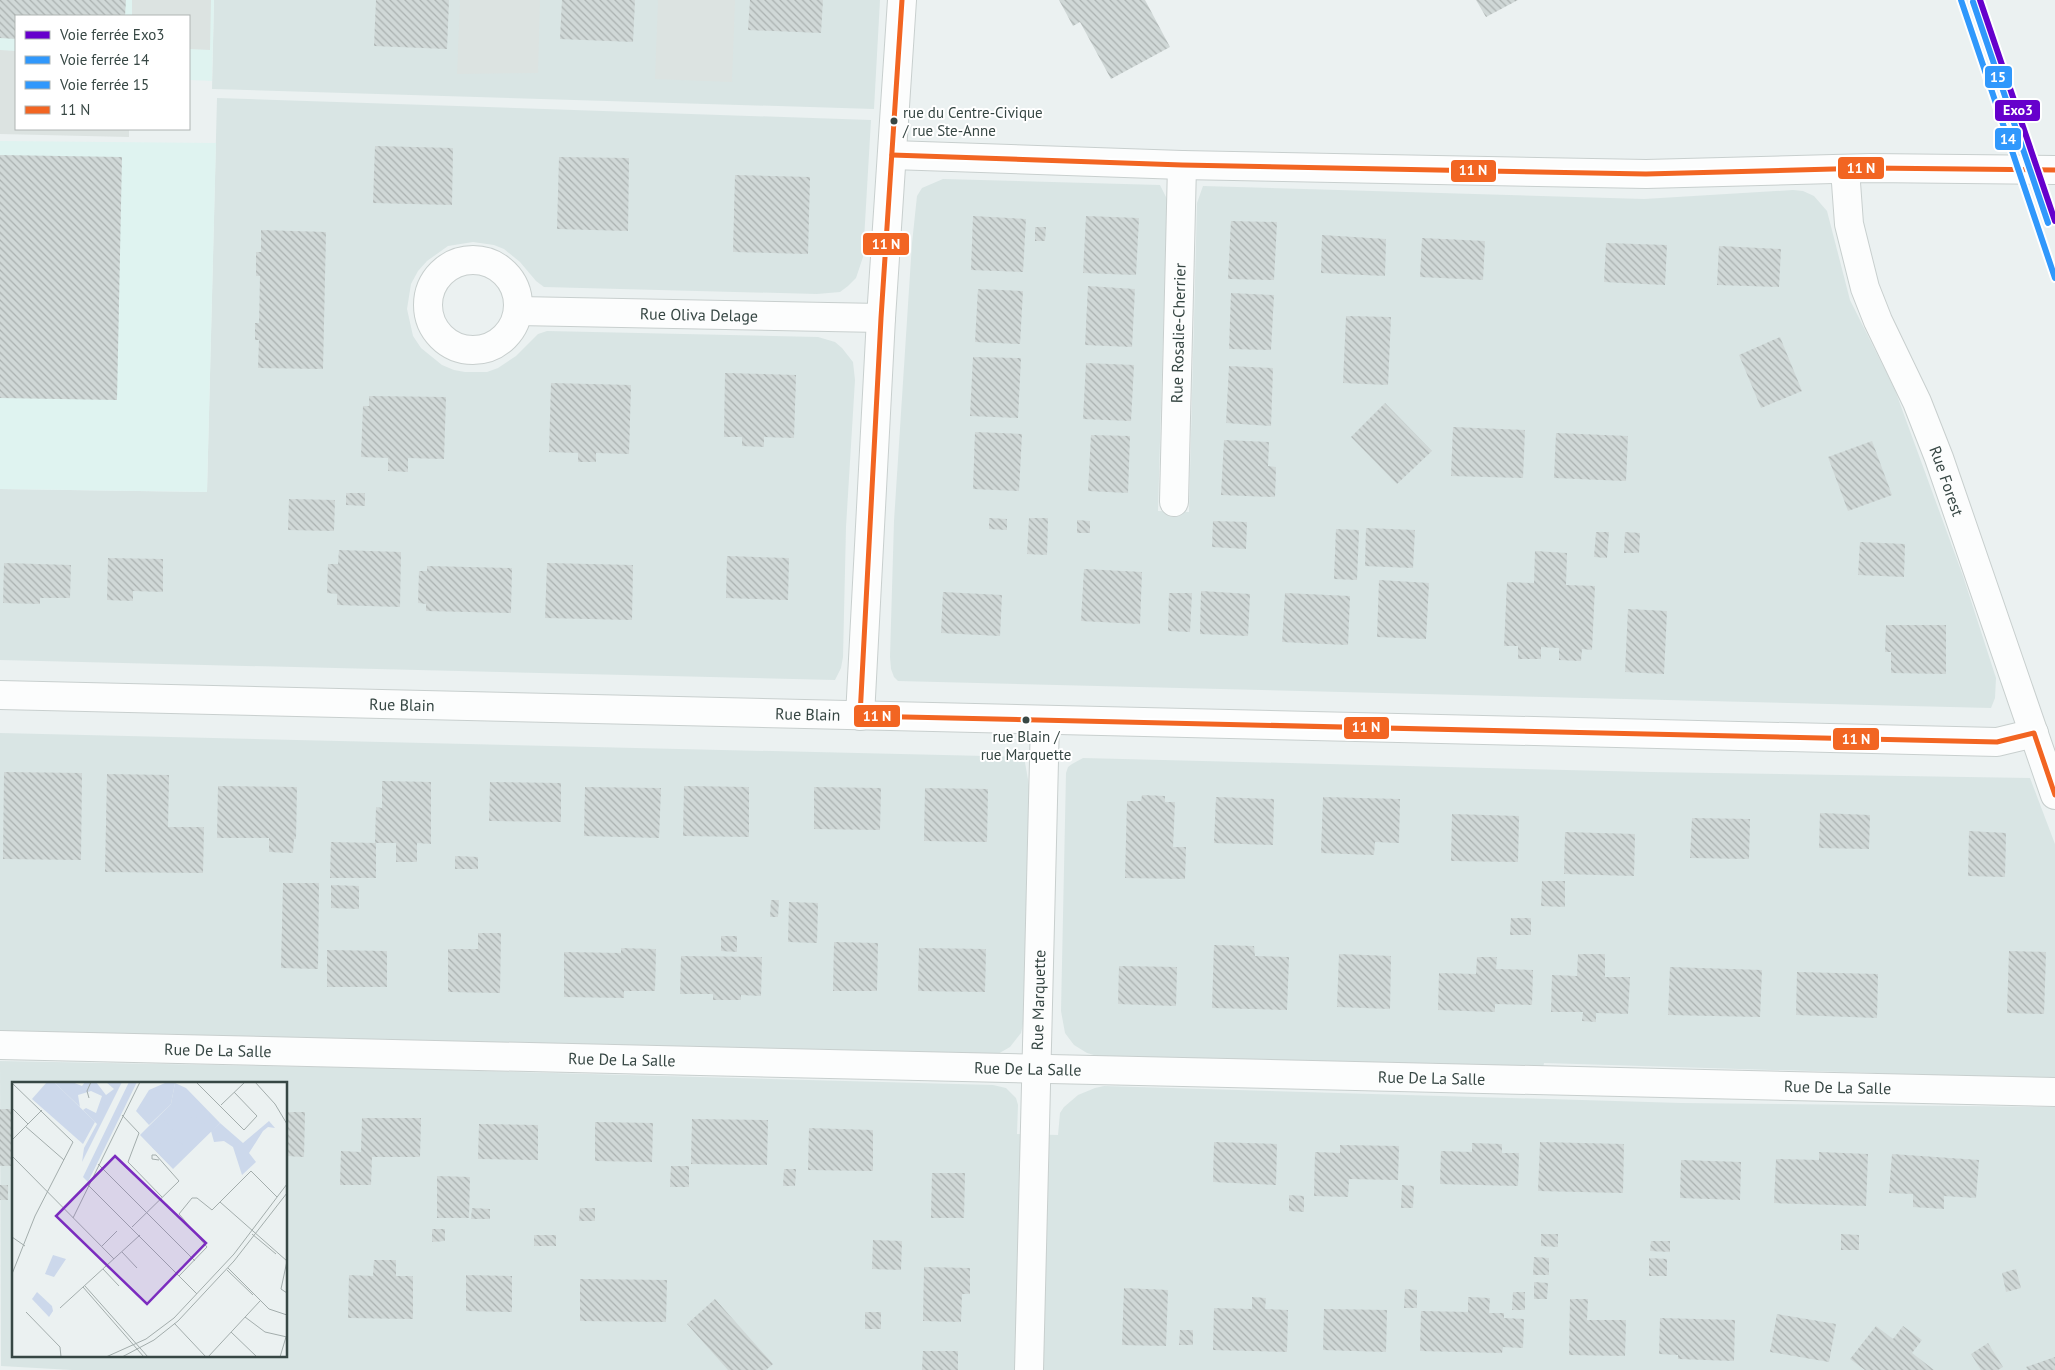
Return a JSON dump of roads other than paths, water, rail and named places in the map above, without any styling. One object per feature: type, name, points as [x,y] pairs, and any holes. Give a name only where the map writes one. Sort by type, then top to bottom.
[{"type":"street","points":[[860,716],[881,318],[902,0]]},
{"type":"street","points":[[892,155],[1182,165],[1646,174],[1845,169],[1967,168],[2055,170]]},
{"type":"street","name":"Rue Rosalie-Cherrier","points":[[1174,502],[1182,165]]},
{"type":"street","name":"Rue Forest","points":[[1845,169],[1849,224],[1865,288],[1917,402],[1939,458],[2055,795]]},
{"type":"street","name":"Rue Oliva Delage","points":[[518,311],[881,318]]},
{"type":"street","name":"Rue Blain","points":[[0,695],[1997,742],[2034,733]]},
{"type":"street","name":"Rue Marquette","points":[[1029,1370],[1045,720]]},
{"type":"street","name":"Rue De La Salle","points":[[0,1045],[2055,1092]]},
{"type":"rail line","name":"14","points":[[1961,0],[2055,278]]},
{"type":"rail line","name":"Exo3","points":[[1980,0],[2055,221]]},
{"type":"rail line","name":"15","points":[[1973,2],[2048,223]]},
{"type":"place","name":"rue du Centre-Civique / rue Ste-Anne","points":[[894,121]]},
{"type":"place","name":"rue Blain / rue Marquette","points":[[1026,720]]}]
